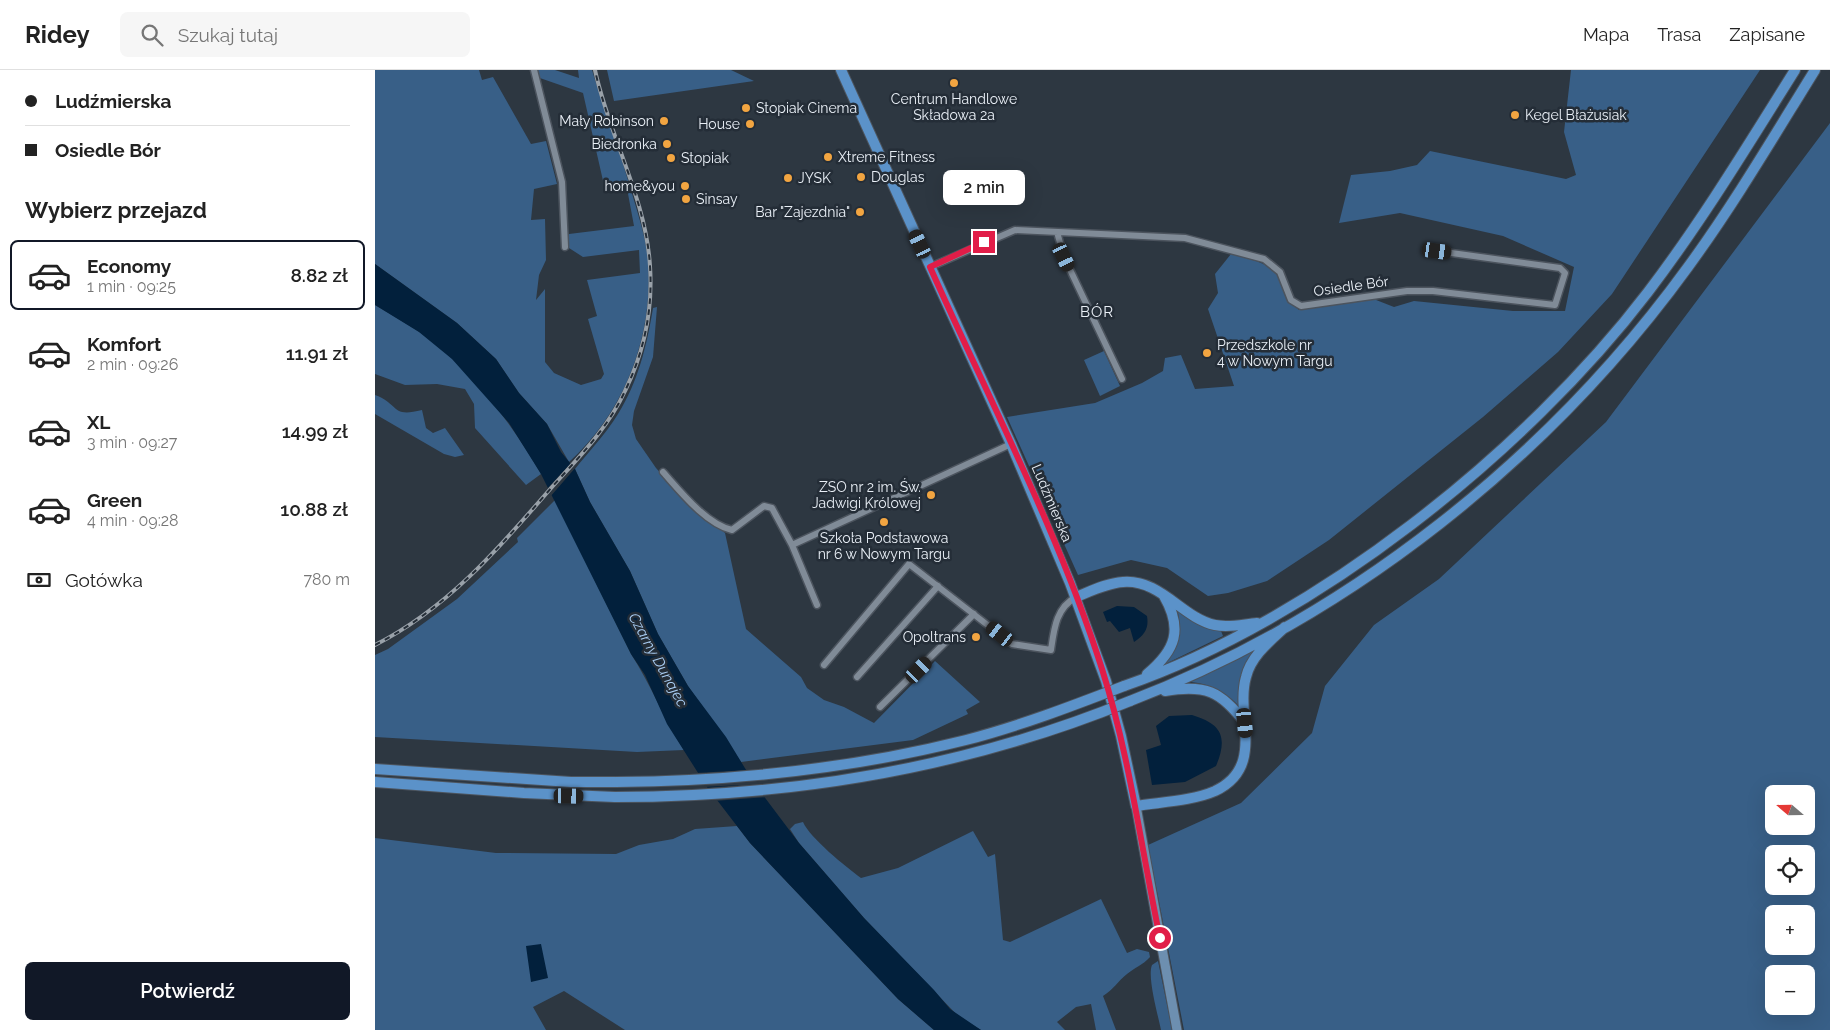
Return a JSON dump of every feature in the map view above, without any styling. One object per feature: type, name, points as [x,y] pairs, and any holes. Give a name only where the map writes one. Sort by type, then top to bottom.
[{"type":"main road","name":"Ludźmierska","points":[[841,70],[1011,444],[1076,597],[1110,696],[1136,806],[1177,1030]]},
{"type":"main road","points":[[375,769],[555,782],[616,782],[753,776],[812,770],[890,757],[1007,728],[1141,680],[1187,660],[1263,622],[1337,576],[1451,492],[1526,427],[1583,369],[1648,292],[1701,220],[1795,70]]},
{"type":"main road","points":[[375,782],[524,793],[615,797],[749,792],[856,778],[985,751],[1068,726],[1149,694],[1219,662],[1285,627],[1355,584],[1433,528],[1505,468],[1573,402],[1636,332],[1688,267],[1813,74]]},
{"type":"main road","points":[[1076,597],[1123,582],[1139,584],[1164,596],[1201,620],[1215,625],[1227,626],[1263,622]]},
{"type":"main road","points":[[1141,680],[1166,656],[1174,639],[1175,619],[1164,596]]},
{"type":"main road","points":[[1136,806],[1205,794],[1222,787],[1235,774],[1243,758],[1246,740],[1244,686],[1246,676],[1261,650],[1285,627]]},
{"type":"main road","points":[[1149,694],[1184,688],[1211,692],[1231,703],[1245,723]]},
{"type":"street","points":[[533,70],[562,182],[565,247]]},
{"type":"street","name":"Osiedle Bór","points":[[930,267],[1015,230],[1185,238],[1264,259],[1280,272],[1291,300],[1301,306],[1407,291],[1425,291],[1555,305],[1565,273],[1560,268],[1437,251]]},
{"type":"street","points":[[1057,232],[1064,257],[1122,378]]},
{"type":"street","points":[[793,545],[1011,444]]},
{"type":"street","points":[[663,472],[691,502],[723,528],[732,530],[764,506],[772,508],[793,545],[817,605]]},
{"type":"street","points":[[824,665],[909,564],[1012,644],[1051,650],[1054,630],[1061,609],[1076,597]]},
{"type":"street","points":[[857,678],[938,586]]},
{"type":"street","points":[[880,707],[975,614]]},
{"type":"shaded area","points":[[375,70],[479,70],[482,80],[493,77],[531,144],[546,141],[557,184],[534,189],[531,220],[545,219],[546,260],[539,275],[536,300],[545,289],[545,362],[554,373],[581,385],[601,379],[604,374],[588,319],[597,316],[587,280],[640,273],[639,250],[583,257],[569,248],[569,234],[634,226],[626,183],[604,185],[583,93],[537,77],[536,70],[555,70],[579,78],[578,70],[592,70],[642,228],[648,260],[649,288],[646,316],[632,370],[606,420],[589,442],[569,462],[547,424],[519,393],[496,359],[457,323],[375,264]]},
{"type":"shaded area","points":[[607,70],[731,70],[754,81],[614,101]]},
{"type":"shaded area","points":[[1571,70],[1760,70],[1612,294],[1558,352],[1483,417],[1329,540],[1267,581],[1228,593],[1208,596],[1167,568],[1131,560],[1078,575],[1007,417],[1095,403],[1142,383],[1163,371],[1165,358],[1181,355],[1195,389],[1234,386],[1208,309],[1218,293],[1215,274],[1231,254],[1256,261],[1273,271],[1280,280],[1288,298],[1299,310],[1371,298],[1394,307],[1414,301],[1513,311],[1565,311],[1574,267],[1503,236],[1400,213],[1339,223],[1351,175],[1390,171],[1417,165],[1430,151],[1566,179],[1576,175],[1564,132]]},
{"type":"shaded area","points":[[1830,123],[1830,1030],[1184,1030],[1148,845],[1241,803],[1312,733],[1325,686],[1374,625],[1439,579],[1606,422]]},
{"type":"shaded area","points":[[375,305],[421,333],[473,379],[503,416],[541,474],[526,485],[475,428],[474,404],[465,389],[437,384],[405,385],[375,374]]},
{"type":"shaded area","points":[[657,307],[653,357],[634,411],[632,425],[636,439],[656,468],[675,489],[725,533],[746,629],[801,677],[807,688],[824,700],[844,707],[874,723],[935,661],[980,702],[966,710],[968,714],[913,740],[741,762],[688,686],[658,634],[630,571],[590,502],[575,469],[608,428],[625,402],[641,363],[653,308]]},
{"type":"shaded area","points":[[1104,351],[1120,386],[1100,396],[1084,360]]},
{"type":"shaded area","points":[[375,395],[400,411],[412,412],[422,410],[426,428],[433,433],[445,428],[464,455],[455,457],[444,454],[375,414]]},
{"type":"shaded area","points":[[555,500],[631,654],[684,750],[637,752],[375,737],[375,655],[388,649],[457,599],[518,542],[517,538]]},
{"type":"shaded area","points":[[1177,608],[1206,628],[1221,631],[1223,636],[1161,666],[1176,646],[1180,633]]},
{"type":"shaded area","points":[[1256,647],[1243,676],[1240,691],[1240,707],[1230,697],[1218,690],[1191,682]]},
{"type":"shaded area","points":[[803,822],[820,844],[861,878],[898,868],[973,831],[988,857],[995,854],[1003,940],[1010,942],[1101,899],[1127,953],[1137,949],[1149,952],[1150,957],[1127,974],[1103,996],[1116,1030],[1096,1030],[1091,1004],[1076,1007],[1057,1022],[1065,1030],[981,1030],[958,1016],[864,918],[799,843],[790,829],[795,824]]},
{"type":"shaded area","points":[[737,826],[750,843],[898,999],[934,1030],[625,1030],[564,991],[533,1007],[546,1030],[375,1030],[375,838],[496,853],[616,854],[639,845],[673,839],[695,829]]},
{"type":"shaded area","points":[[1158,961],[1172,1030],[1161,1030],[1154,996],[1151,971],[1152,965]]},
{"type":"water","name":"Czarny Dunajec","points":[[375,264],[457,323],[496,359],[519,393],[547,424],[561,452],[575,469],[590,502],[630,571],[658,634],[688,686],[726,737],[754,783],[799,843],[864,918],[950,1009],[981,1030],[934,1030],[898,999],[750,843],[707,787],[667,724],[645,675],[631,654],[541,474],[509,423],[452,359],[419,332],[375,305]]},
{"type":"water","points":[[1117,606],[1134,607],[1147,616],[1145,631],[1134,642],[1130,628],[1119,632],[1110,621],[1107,622],[1103,612]]},
{"type":"water","points":[[1192,715],[1210,723],[1220,733],[1222,747],[1216,766],[1185,782],[1152,785],[1146,750],[1161,745],[1156,726],[1169,716]]},
{"type":"water","points":[[541,944],[548,978],[531,982],[526,946]]},
{"type":"pier","points":[[572,462],[576,467],[550,497],[546,490]]},
{"type":"pier","points":[[749,770],[768,797],[714,801],[704,788],[741,785],[703,787],[695,773]]},
{"type":"railway","points":[[375,645],[426,613],[449,595],[492,554],[602,430],[618,405],[632,376],[646,330],[650,299],[651,282],[647,241],[635,192],[601,95],[595,70]]},
{"type":"place","name":"Centrum Handlowe Składowa 2a","points":[[954,83]]},
{"type":"place","name":"Stopiak Cinema","points":[[746,108]]},
{"type":"place","name":"Kegel Błażusiak","points":[[1515,115]]},
{"type":"place","name":"Mały Robinson","points":[[664,121]]},
{"type":"place","name":"House","points":[[750,124]]},
{"type":"place","name":"Biedronka","points":[[667,144]]},
{"type":"place","name":"Xtreme Fitness","points":[[828,157]]},
{"type":"place","name":"Stopiak","points":[[671,158]]},
{"type":"place","name":"Douglas","points":[[861,177]]},
{"type":"place","name":"JYSK","points":[[788,178]]},
{"type":"place","name":"home&you","points":[[685,186]]},
{"type":"place","name":"Sinsay","points":[[686,199]]},
{"type":"place","name":"Bar \"Zajezdnia\"","points":[[860,212]]},
{"type":"place","name":"Przedszkole nr 4 w Nowym Targu","points":[[1207,353]]},
{"type":"place","name":"ZSO nr 2 im. Św. Jadwigi Królowej","points":[[931,495]]},
{"type":"place","name":"Szkoła Podstawowa nr 6 w Nowym Targu","points":[[884,522]]},
{"type":"place","name":"Opoltrans","points":[[976,637]]},
{"type":"district","name":"BÓR","points":[[1097,312]]},
{"type":"route","points":[[984,242],[930,267],[1011,444],[1058,553],[1098,657],[1125,752],[1160,938]]}]
